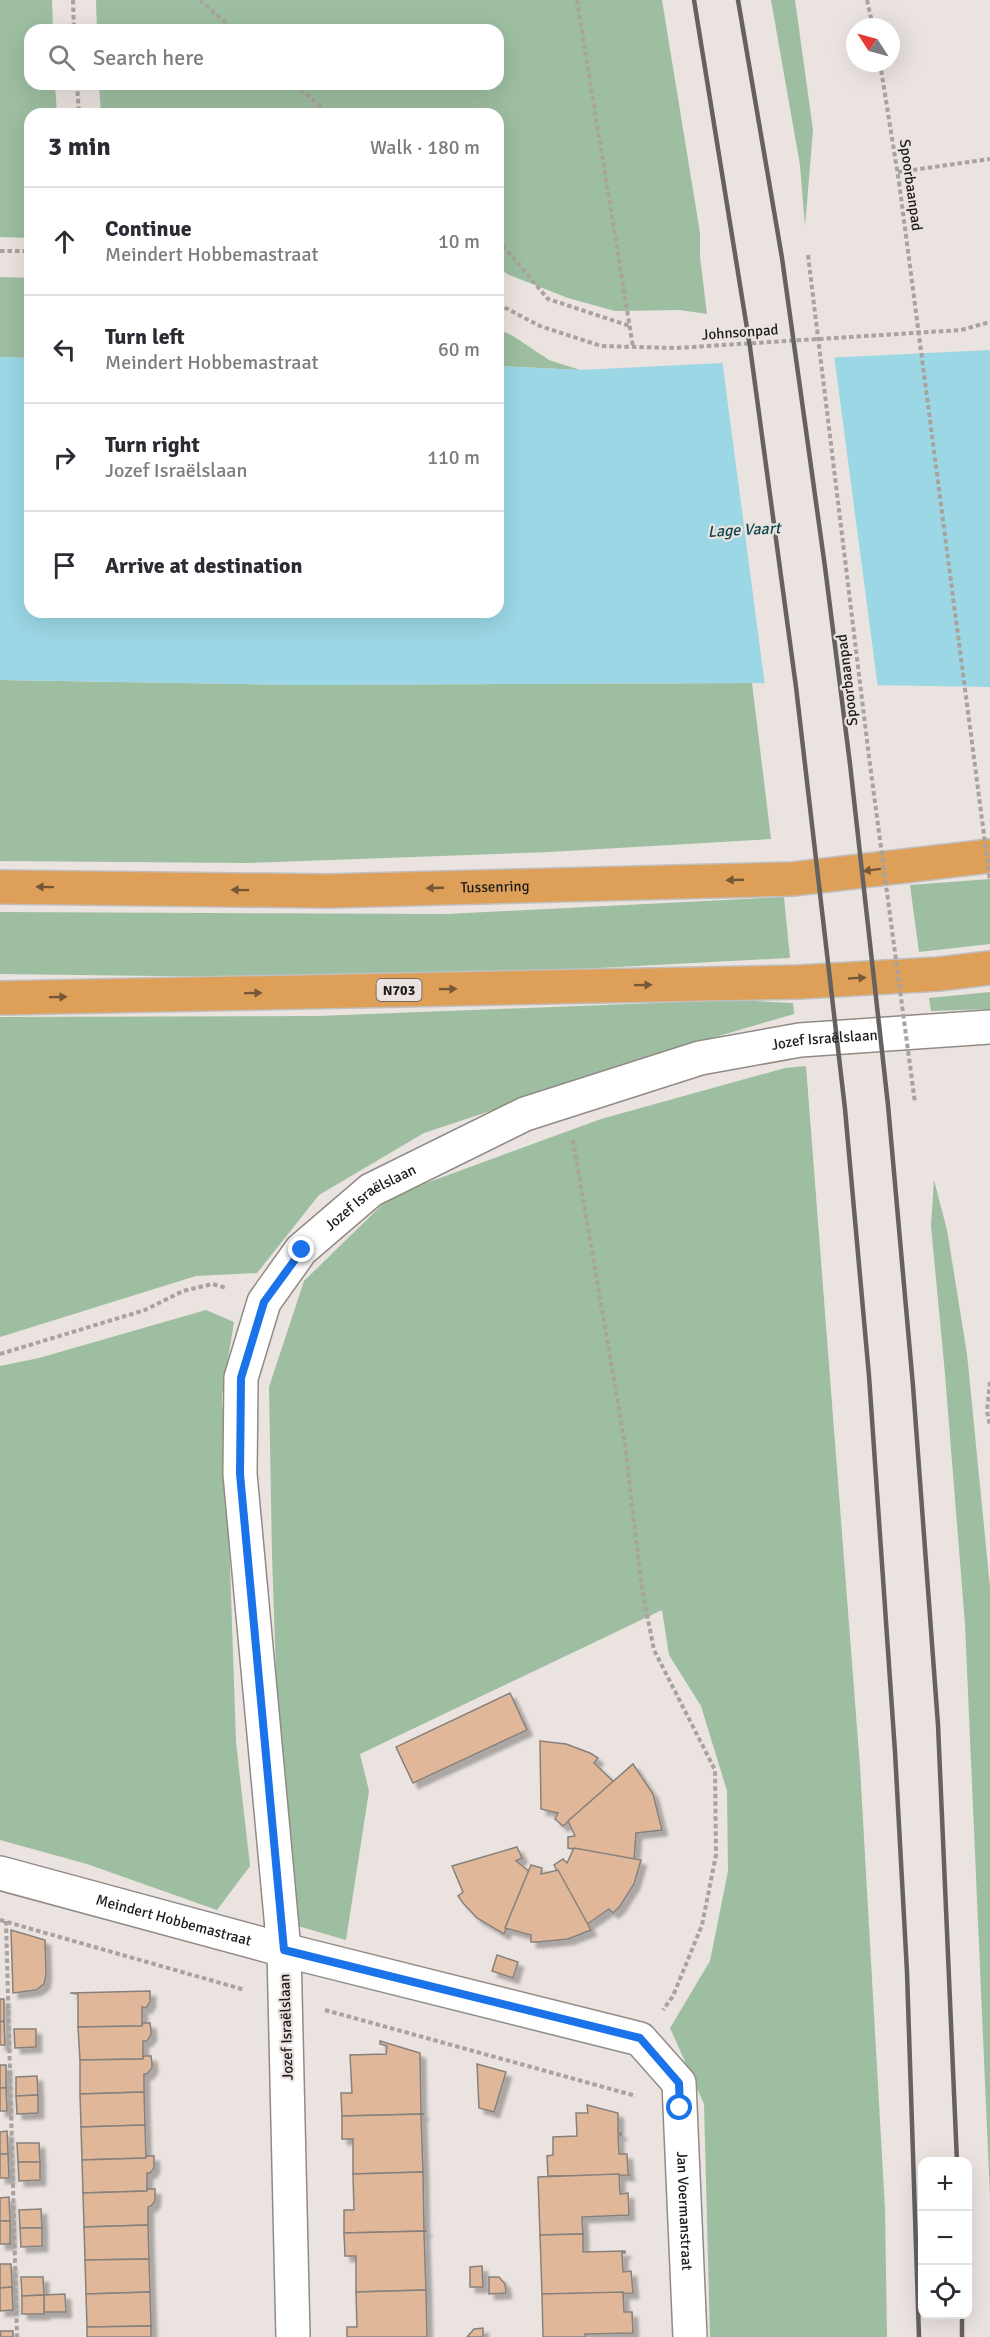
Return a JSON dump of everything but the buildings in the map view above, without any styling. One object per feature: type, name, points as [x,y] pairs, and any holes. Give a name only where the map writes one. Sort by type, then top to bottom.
[{"type":"highway","name":"Tussenring","points":[[0,887],[327,891],[793,879],[990,856]]},
{"type":"highway","name":"N703","points":[[0,998],[799,981],[939,974],[990,968]]},
{"type":"street","name":"Jozef Israëlslaan","points":[[293,2337],[284,1950],[240,1474],[241,1378],[264,1302],[302,1250],[371,1190],[525,1114],[700,1058],[800,1040],[990,1027]]},
{"type":"street","name":"Meindert Hobbemastraat","points":[[3,1874],[284,1950],[640,2038]]},
{"type":"street","points":[[640,2038],[679,2096]]},
{"type":"street","name":"Jan Voermanstraat","points":[[679,2096],[690,2337]]},
{"type":"path","points":[[73,0],[74,24]]},
{"type":"path","points":[[200,0],[227,24]]},
{"type":"path","points":[[577,0],[633,347]]},
{"type":"path","points":[[867,0],[871,18]]},
{"type":"path","name":"Spoorbaanpad","points":[[881,72],[898,172],[990,881]]},
{"type":"path","points":[[77,90],[79,108]]},
{"type":"path","points":[[303,90],[322,108]]},
{"type":"path","points":[[898,172],[990,159]]},
{"type":"path","points":[[504,247],[548,299],[630,326]]},
{"type":"path","points":[[0,251],[24,251]]},
{"type":"path","name":"Spoorbaanpad","points":[[808,255],[867,746],[915,1103]]},
{"type":"path","name":"Johnsonpad","points":[[504,307],[540,326],[601,346],[633,347],[675,348],[961,330],[990,322]]},
{"type":"path","points":[[571,1131],[625,1445],[642,1589],[654,1650],[715,1770],[716,1855],[702,1925],[673,1996],[640,2038]]},
{"type":"path","points":[[0,1354],[145,1310],[183,1292],[212,1284],[264,1302]]},
{"type":"path","points":[[990,1382],[987,1411],[990,1426]]},
{"type":"path","points":[[3,1874],[17,2337]]},
{"type":"path","points":[[0,1920],[285,2002],[296,2002],[679,2096]]},
{"type":"green space","points":[[0,0],[52,0],[53,24],[24,24],[24,90],[55,90],[57,108],[24,108],[24,238],[0,237]]},
{"type":"green space","points":[[96,0],[662,0],[700,233],[700,257],[707,314],[680,310],[615,311],[568,298],[504,272],[504,108],[101,108],[99,90],[504,90],[504,24],[97,24]]},
{"type":"green space","points":[[771,0],[795,0],[813,130],[805,226],[800,165]]},
{"type":"green space","points":[[0,277],[24,278],[24,358],[0,357]]},
{"type":"green space","points":[[504,332],[549,360],[580,370],[504,366]]},
{"type":"green space","points":[[0,680],[297,685],[752,683],[771,839],[549,852],[248,863],[0,861]]},
{"type":"green space","points":[[990,879],[990,944],[919,952],[910,885]]},
{"type":"green space","points":[[784,897],[790,958],[389,979],[0,974],[0,912],[448,914]]},
{"type":"green space","points":[[990,992],[990,1009],[931,1011],[929,998]]},
{"type":"green space","points":[[732,1000],[793,1003],[794,1014],[705,1040],[424,1133],[319,1195],[257,1273],[196,1276],[0,1337],[0,1017],[318,1016]]},
{"type":"green space","points":[[806,1066],[860,1767],[885,2209],[887,2337],[710,2337],[704,2104],[670,2028],[710,1961],[728,1871],[727,1791],[701,1706],[669,1655],[662,1610],[360,1754],[369,1791],[346,1940],[291,1924],[280,1794],[269,1387],[304,1281],[391,1196],[601,1119],[785,1068]]},
{"type":"green space","points":[[934,1180],[947,1230],[967,1354],[990,1587],[990,2197],[965,1624],[931,1226]]},
{"type":"green space","points":[[206,1310],[234,1322],[222,1396],[236,1742],[250,1866],[217,1910],[87,1864],[0,1840],[0,1366],[39,1358]]},
{"type":"water","name":"Lage Vaart","points":[[990,350],[990,687],[752,683],[297,685],[0,680],[0,357],[24,358],[24,618],[504,618],[504,366],[580,370]]},
{"type":"pier","points":[[834,355],[878,688],[765,686],[722,359]]},
{"type":"railway","points":[[694,0],[750,347],[796,687],[845,1109],[869,1376],[895,1752],[907,1972],[919,2337]]},
{"type":"railway","points":[[738,0],[782,258],[825,567],[850,764],[888,1105],[913,1386],[938,1725],[957,2157]]},
{"type":"railway","points":[[962,2319],[962,2337]]},
{"type":"route","points":[[302,1250],[264,1302],[241,1378],[240,1474],[284,1950],[640,2038],[679,2083],[680,2108]]}]
